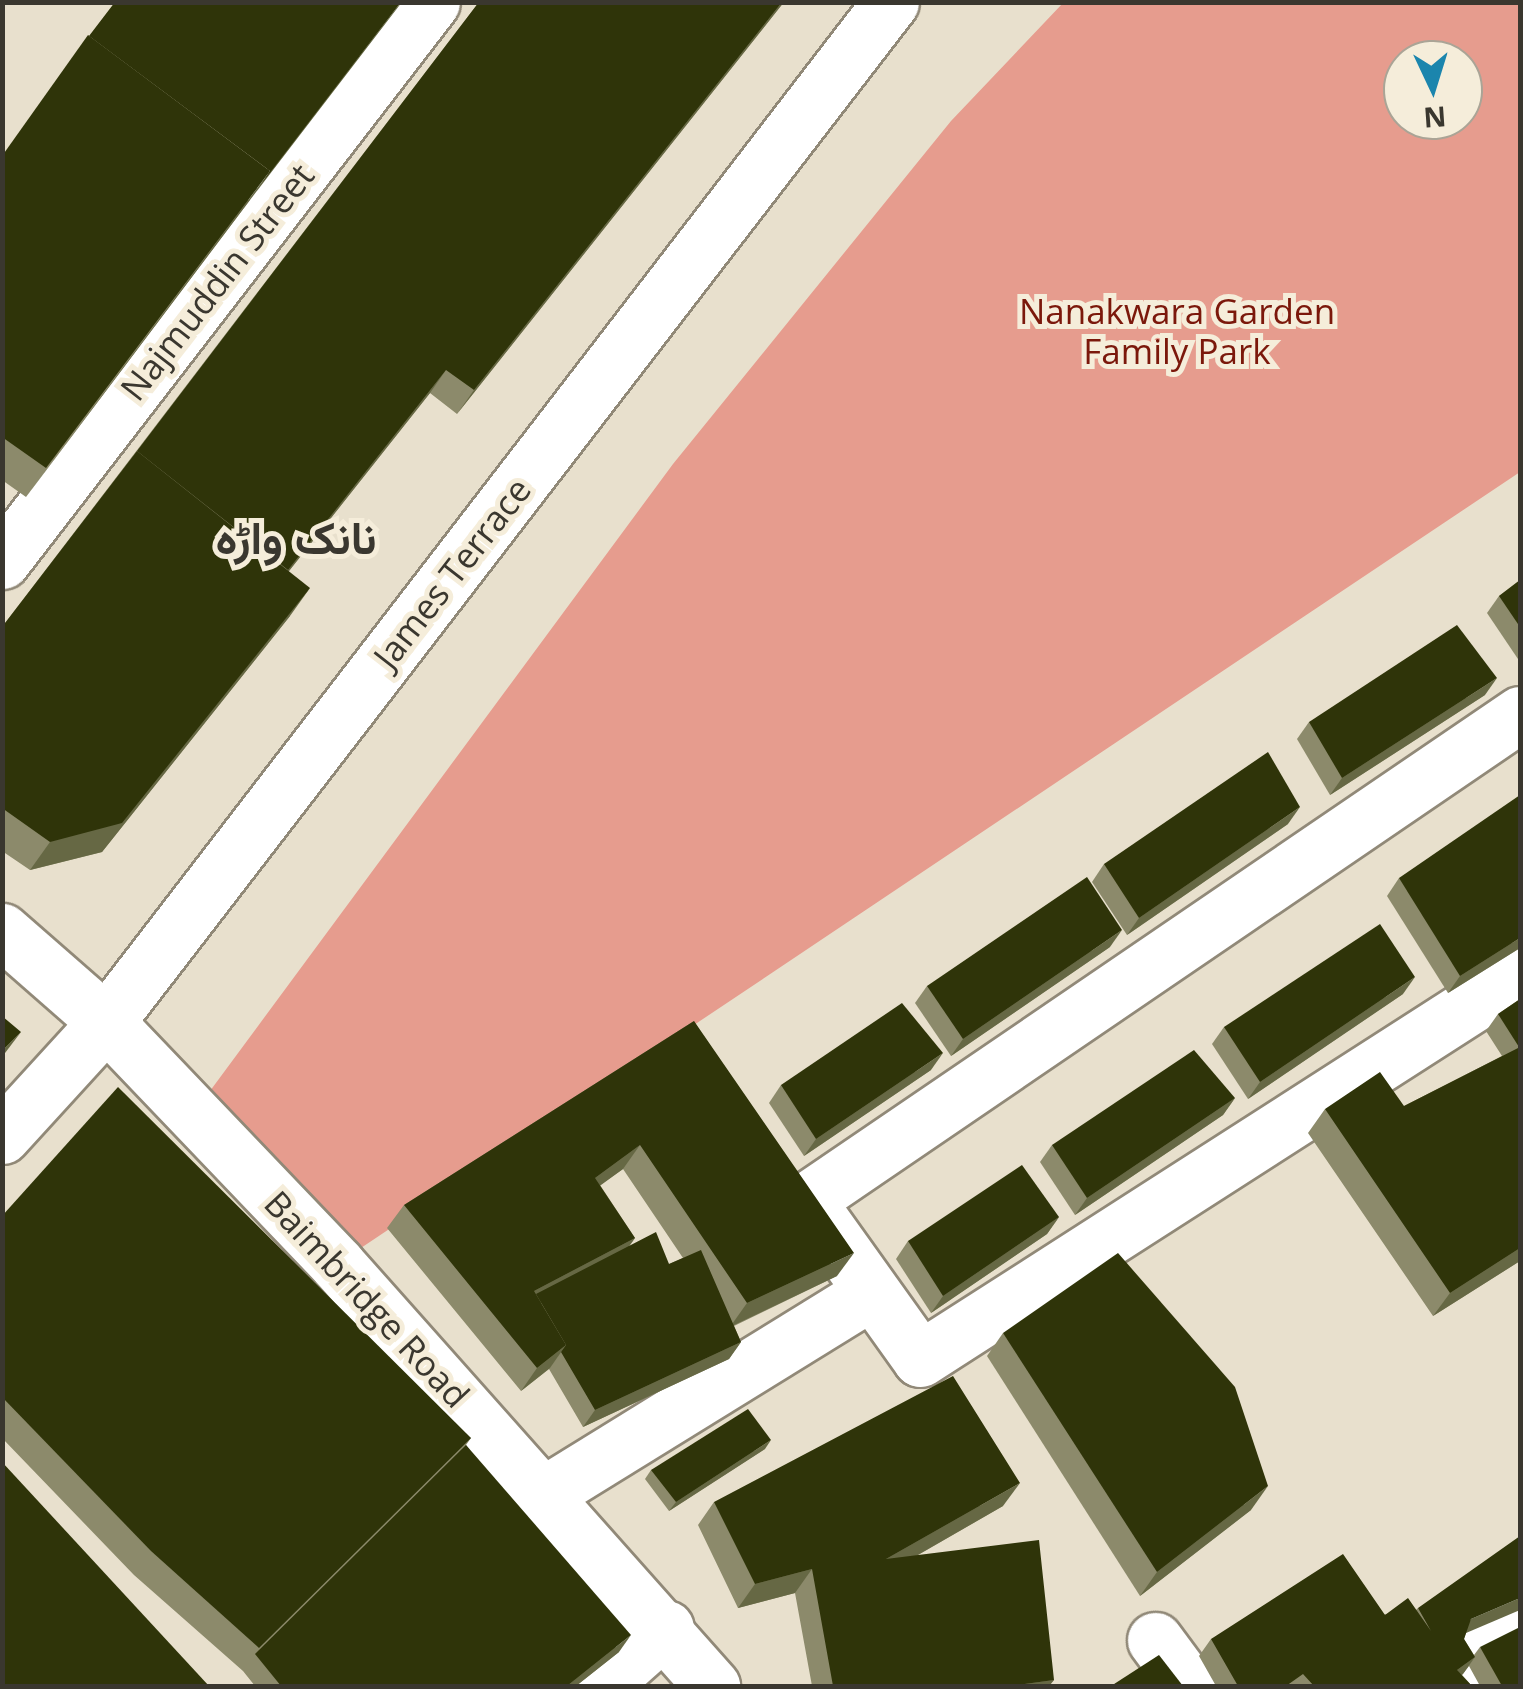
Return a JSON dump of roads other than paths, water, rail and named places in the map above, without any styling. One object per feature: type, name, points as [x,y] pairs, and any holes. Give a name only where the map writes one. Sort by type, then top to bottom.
[{"type":"street","name":"Najmuddin Street","points":[[2,561],[432,2]]},
{"type":"street","name":"James Terrace","points":[[2,1136],[106,1022],[892,2]]},
{"type":"street","points":[[807,1200],[1520,714]]},
{"type":"street","name":"Baimbridge Road","points":[[2,932],[106,1022],[546,1492],[712,1686]]},
{"type":"street","points":[[775,1153],[920,1358],[1520,974]]},
{"type":"street","points":[[546,1492],[870,1292]]},
{"type":"street","points":[[1471,1686],[1466,1650],[1520,1619]]},
{"type":"street","points":[[601,1686],[666,1628]]},
{"type":"street","points":[[1155,1640],[1188,1686]]},
{"type":"district","name":"نانک واڑہ","points":[[296,537]]},
{"type":"park label","name":"Nanakwara Garden Family Park","points":[[1177,331]]}]
